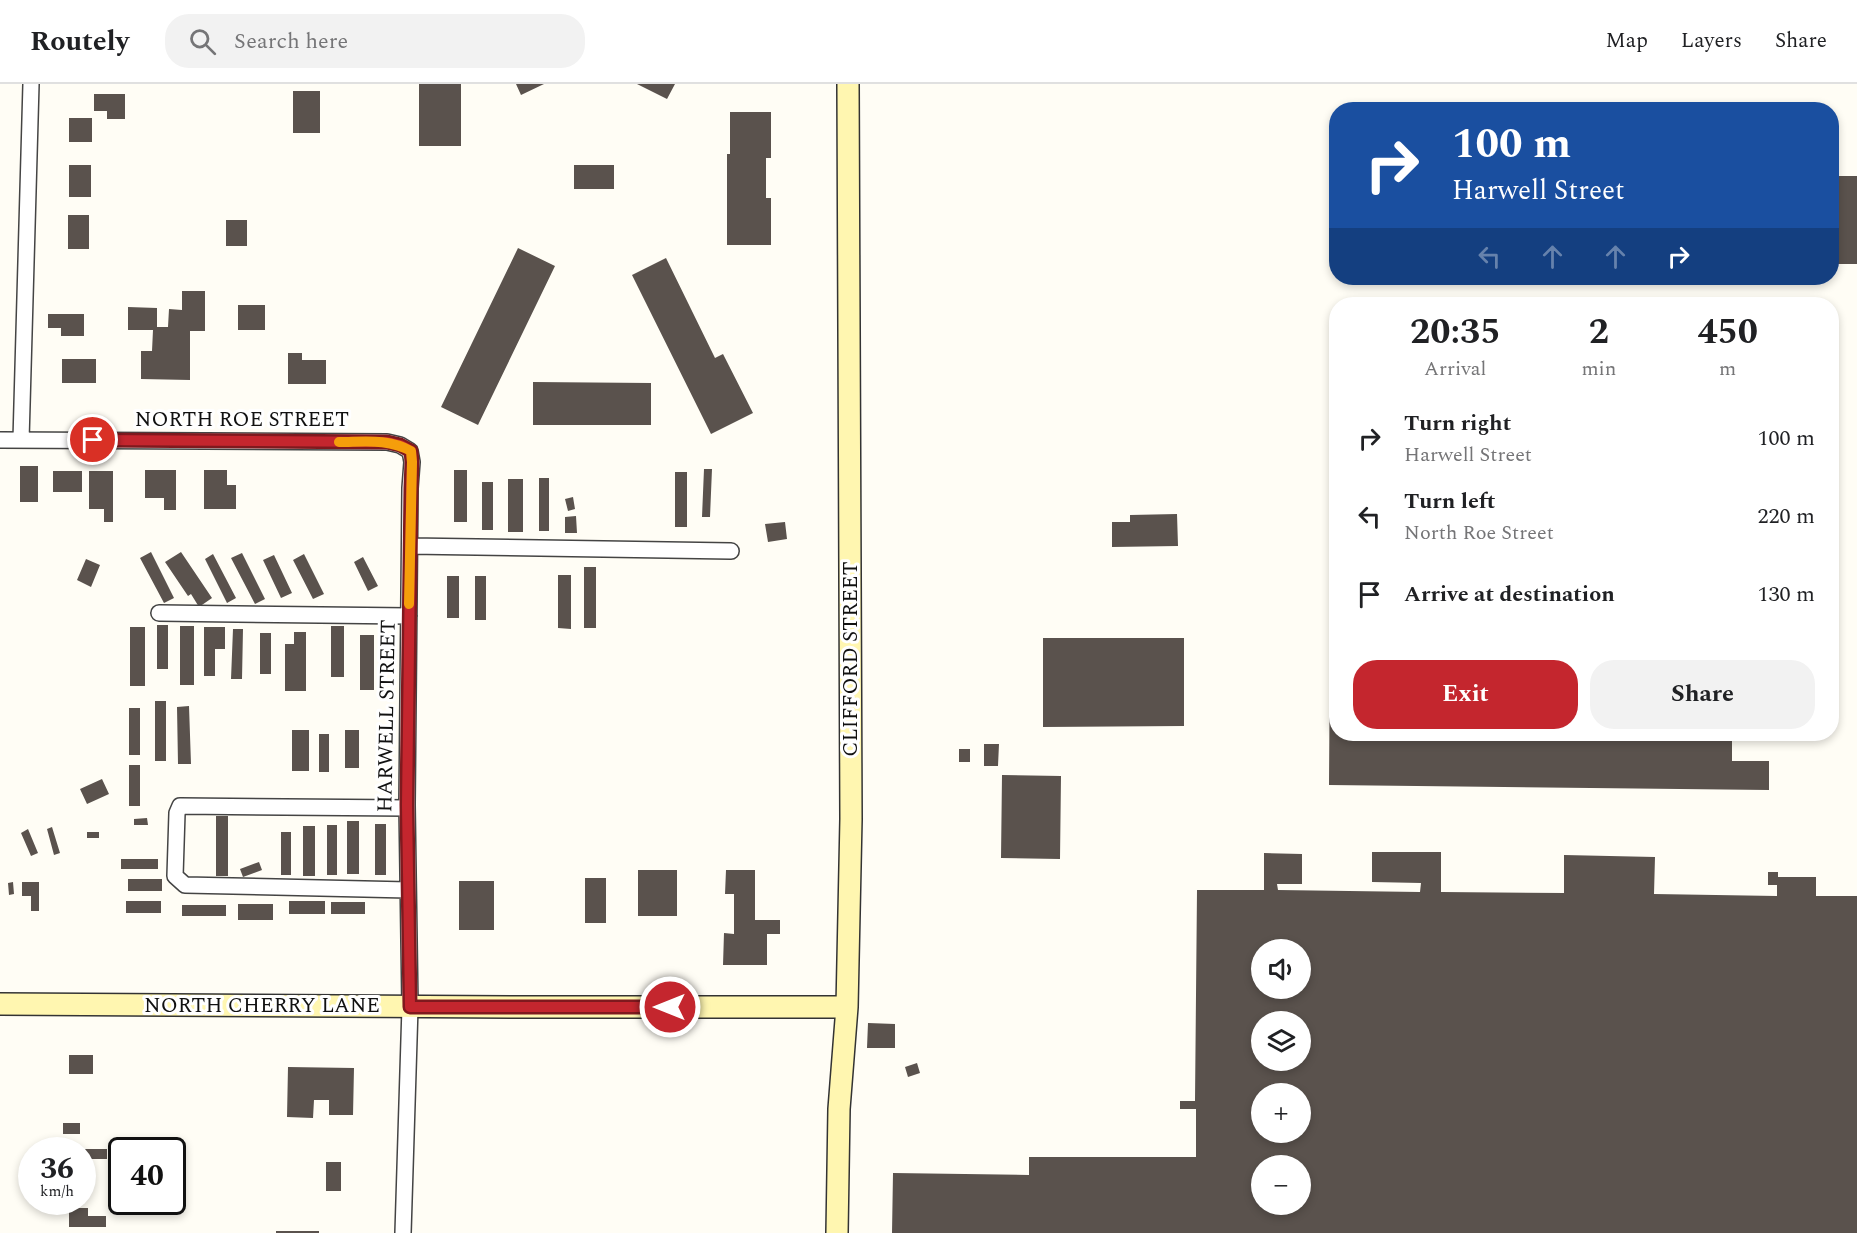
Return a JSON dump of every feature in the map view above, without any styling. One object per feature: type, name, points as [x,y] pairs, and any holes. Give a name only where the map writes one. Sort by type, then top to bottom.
[{"type":"main road","name":"CLIFFORD STREET","points":[[837,1233],[839,1109],[847,1007],[851,819],[848,84]]},
{"type":"main road","name":"NORTH CHERRY LANE","points":[[0,1004],[847,1007]]},
{"type":"street","points":[[21,440],[31,84]]},
{"type":"street","name":"NORTH ROE STREET","points":[[0,440],[387,442],[411,451]]},
{"type":"street","name":"HARWELL STREET","points":[[404,1233],[410,1007],[407,808],[411,451]]},
{"type":"street","points":[[410,546],[731,551]]},
{"type":"street","points":[[159,613],[409,616]]},
{"type":"street","points":[[407,808],[180,806],[177,813],[175,876],[185,885],[408,890]]},
{"type":"building","points":[[419,84],[461,84],[461,146],[419,146]]},
{"type":"building","points":[[516,84],[544,84],[521,95]]},
{"type":"building","points":[[637,84],[675,84],[667,99]]},
{"type":"building","points":[[293,91],[320,91],[320,133],[293,133]]},
{"type":"building","points":[[94,94],[125,94],[125,119],[107,119],[107,111],[94,111]]},
{"type":"building","points":[[730,112],[771,112],[771,158],[766,158],[766,198],[771,198],[771,245],[727,245],[727,154],[730,154]]},
{"type":"building","points":[[69,118],[92,118],[92,142],[69,142]]},
{"type":"building","points":[[69,165],[91,165],[91,197],[69,197]]},
{"type":"building","points":[[574,165],[614,165],[614,189],[574,189]]},
{"type":"building","points":[[1839,176],[1857,176],[1857,264],[1839,264]]},
{"type":"building","points":[[68,215],[89,215],[89,249],[68,249]]},
{"type":"building","points":[[226,220],[247,220],[247,246],[226,246]]},
{"type":"building","points":[[518,248],[555,266],[478,425],[441,407]]},
{"type":"building","points":[[666,258],[715,358],[723,354],[753,413],[711,434],[632,275]]},
{"type":"building","points":[[182,291],[205,291],[205,331],[190,331],[190,380],[141,379],[141,351],[152,351],[153,330],[128,330],[128,307],[157,308],[157,327],[168,327],[169,309],[182,310]]},
{"type":"building","points":[[238,305],[265,305],[265,330],[238,330]]},
{"type":"building","points":[[48,314],[84,314],[84,336],[61,336],[61,328],[48,328]]},
{"type":"building","points":[[288,353],[302,353],[302,360],[326,360],[326,384],[288,384]]},
{"type":"building","points":[[62,359],[96,359],[96,383],[62,383]]},
{"type":"building","points":[[533,382],[651,383],[651,425],[533,425]]},
{"type":"building","points":[[20,466],[38,466],[38,502],[20,502]]},
{"type":"building","points":[[704,469],[712,469],[710,517],[702,517]]},
{"type":"building","points":[[145,470],[176,470],[176,510],[164,510],[164,498],[145,498]]},
{"type":"building","points":[[204,470],[227,470],[227,485],[236,485],[236,509],[204,509]]},
{"type":"building","points":[[454,470],[467,470],[467,522],[454,522]]},
{"type":"building","points":[[53,471],[82,471],[82,492],[53,492]]},
{"type":"building","points":[[89,471],[113,471],[113,522],[104,522],[104,509],[89,509]]},
{"type":"building","points":[[675,472],[687,472],[687,527],[675,527]]},
{"type":"building","points":[[539,478],[549,478],[549,531],[539,531]]},
{"type":"building","points":[[508,479],[523,479],[523,532],[508,532]]},
{"type":"building","points":[[482,482],[493,482],[493,530],[482,530]]},
{"type":"building","points":[[573,497],[575,509],[568,511],[565,499]]},
{"type":"building","points":[[1177,514],[1178,546],[1112,547],[1112,522],[1130,522],[1130,515]]},
{"type":"building","points":[[576,516],[577,533],[565,533],[565,517]]},
{"type":"building","points":[[785,522],[787,539],[768,542],[765,524]]},
{"type":"building","points":[[151,552],[174,598],[164,603],[140,558]]},
{"type":"building","points":[[181,552],[212,598],[199,607],[191,594],[188,596],[165,562]]},
{"type":"building","points":[[242,553],[265,599],[255,604],[231,558]]},
{"type":"building","points":[[213,554],[236,598],[227,603],[205,559]]},
{"type":"building","points":[[304,554],[324,594],[313,599],[293,560]]},
{"type":"building","points":[[274,555],[292,593],[281,598],[263,560]]},
{"type":"building","points":[[363,557],[378,586],[368,591],[354,562]]},
{"type":"building","points":[[86,559],[100,565],[91,587],[77,580]]},
{"type":"building","points":[[584,567],[596,567],[596,628],[584,628]]},
{"type":"building","points":[[558,575],[571,575],[571,629],[558,628]]},
{"type":"building","points":[[447,576],[459,576],[459,618],[447,618]]},
{"type":"building","points":[[475,576],[486,576],[486,620],[475,620]]},
{"type":"building","points":[[157,625],[168,625],[168,669],[157,669]]},
{"type":"building","points":[[180,626],[194,626],[194,685],[180,685]]},
{"type":"building","points":[[331,626],[344,626],[344,677],[331,677]]},
{"type":"building","points":[[130,627],[145,627],[145,686],[130,686]]},
{"type":"building","points":[[204,627],[225,627],[225,649],[215,649],[215,676],[204,676]]},
{"type":"building","points":[[233,629],[243,629],[242,679],[231,679]]},
{"type":"building","points":[[294,632],[306,632],[306,691],[285,691],[285,644],[294,644]]},
{"type":"building","points":[[260,633],[271,633],[271,674],[260,674]]},
{"type":"building","points":[[360,635],[374,635],[374,690],[360,690]]},
{"type":"building","points":[[1043,638],[1184,638],[1184,726],[1043,727]]},
{"type":"building","points":[[155,701],[166,701],[166,761],[155,761]]},
{"type":"building","points":[[189,706],[191,764],[178,764],[177,707]]},
{"type":"building","points":[[129,708],[140,708],[140,755],[129,755]]},
{"type":"building","points":[[292,730],[309,730],[309,771],[292,771]]},
{"type":"building","points":[[345,730],[359,730],[359,768],[345,768]]},
{"type":"building","points":[[319,734],[329,734],[329,772],[319,772]]},
{"type":"building","points":[[1329,741],[1732,741],[1732,761],[1769,761],[1769,790],[1329,785]]},
{"type":"building","points":[[984,744],[999,744],[998,766],[984,766]]},
{"type":"building","points":[[959,749],[970,749],[970,762],[959,762]]},
{"type":"building","points":[[129,765],[140,765],[140,806],[129,806]]},
{"type":"building","points":[[1002,775],[1061,776],[1060,859],[1001,858]]},
{"type":"building","points":[[102,779],[109,794],[87,804],[80,789]]},
{"type":"building","points":[[216,816],[228,816],[228,876],[216,876]]},
{"type":"building","points":[[147,818],[148,825],[134,825],[134,819]]},
{"type":"building","points":[[347,821],[359,821],[359,874],[347,874]]},
{"type":"building","points":[[375,824],[386,824],[386,875],[375,875]]},
{"type":"building","points":[[327,825],[337,825],[337,875],[327,875]]},
{"type":"building","points":[[303,826],[315,826],[315,876],[303,876]]},
{"type":"building","points":[[52,827],[60,853],[54,855],[47,829]]},
{"type":"building","points":[[28,829],[38,853],[31,856],[21,833]]},
{"type":"building","points":[[87,832],[99,832],[99,838],[87,838]]},
{"type":"building","points":[[281,832],[291,832],[291,875],[281,875]]},
{"type":"building","points":[[1372,852],[1441,852],[1441,892],[1564,893],[1564,855],[1655,857],[1654,894],[1777,896],[1777,885],[1768,885],[1768,872],[1778,872],[1778,877],[1816,877],[1816,896],[1857,896],[1857,1233],[892,1233],[893,1173],[1029,1175],[1029,1157],[1196,1157],[1196,1109],[1180,1109],[1180,1101],[1195,1101],[1197,890],[1264,890],[1264,853],[1302,854],[1302,884],[1277,884],[1278,890],[1420,892],[1421,883],[1372,882]]},
{"type":"building","points":[[121,859],[158,859],[158,869],[121,869]]},
{"type":"building","points":[[259,862],[262,870],[243,877],[240,869]]},
{"type":"building","points":[[638,870],[677,870],[677,916],[638,916]]},
{"type":"building","points":[[726,870],[755,870],[755,920],[780,920],[780,934],[767,934],[767,965],[723,965],[724,933],[734,934],[734,894],[725,894]]},
{"type":"building","points":[[585,878],[606,878],[606,923],[585,923]]},
{"type":"building","points":[[128,879],[162,879],[162,891],[128,891]]},
{"type":"building","points":[[459,881],[494,881],[494,930],[459,930]]},
{"type":"building","points":[[13,882],[14,894],[9,895],[8,883]]},
{"type":"building","points":[[22,882],[39,882],[39,911],[31,911],[31,896],[22,896]]},
{"type":"building","points":[[126,901],[161,901],[161,913],[126,913]]},
{"type":"building","points":[[289,901],[325,901],[325,914],[289,914]]},
{"type":"building","points":[[331,902],[365,902],[365,914],[331,914]]},
{"type":"building","points":[[238,904],[273,904],[273,920],[238,920]]},
{"type":"building","points":[[182,905],[226,905],[226,916],[182,916]]},
{"type":"building","points":[[868,1023],[895,1024],[895,1048],[867,1048]]},
{"type":"building","points":[[69,1055],[93,1055],[93,1074],[69,1074]]},
{"type":"building","points":[[917,1063],[920,1073],[908,1077],[905,1067]]},
{"type":"building","points":[[288,1067],[354,1068],[353,1115],[329,1115],[329,1100],[314,1100],[313,1118],[287,1117]]},
{"type":"building","points":[[63,1123],[80,1123],[80,1134],[63,1134]]},
{"type":"building","points":[[96,1149],[107,1149],[107,1159],[96,1159]]},
{"type":"building","points":[[326,1162],[341,1162],[341,1191],[326,1191]]},
{"type":"building","points":[[69,1215],[106,1216],[106,1227],[69,1227]]},
{"type":"building","points":[[276,1231],[319,1231],[319,1233],[276,1233]]},
{"type":"slow traffic","points":[[339,442],[387,442],[411,451],[409,604]]},
{"type":"route","points":[[93,440],[387,442],[411,451],[407,805],[410,1007],[670,1007]]}]
